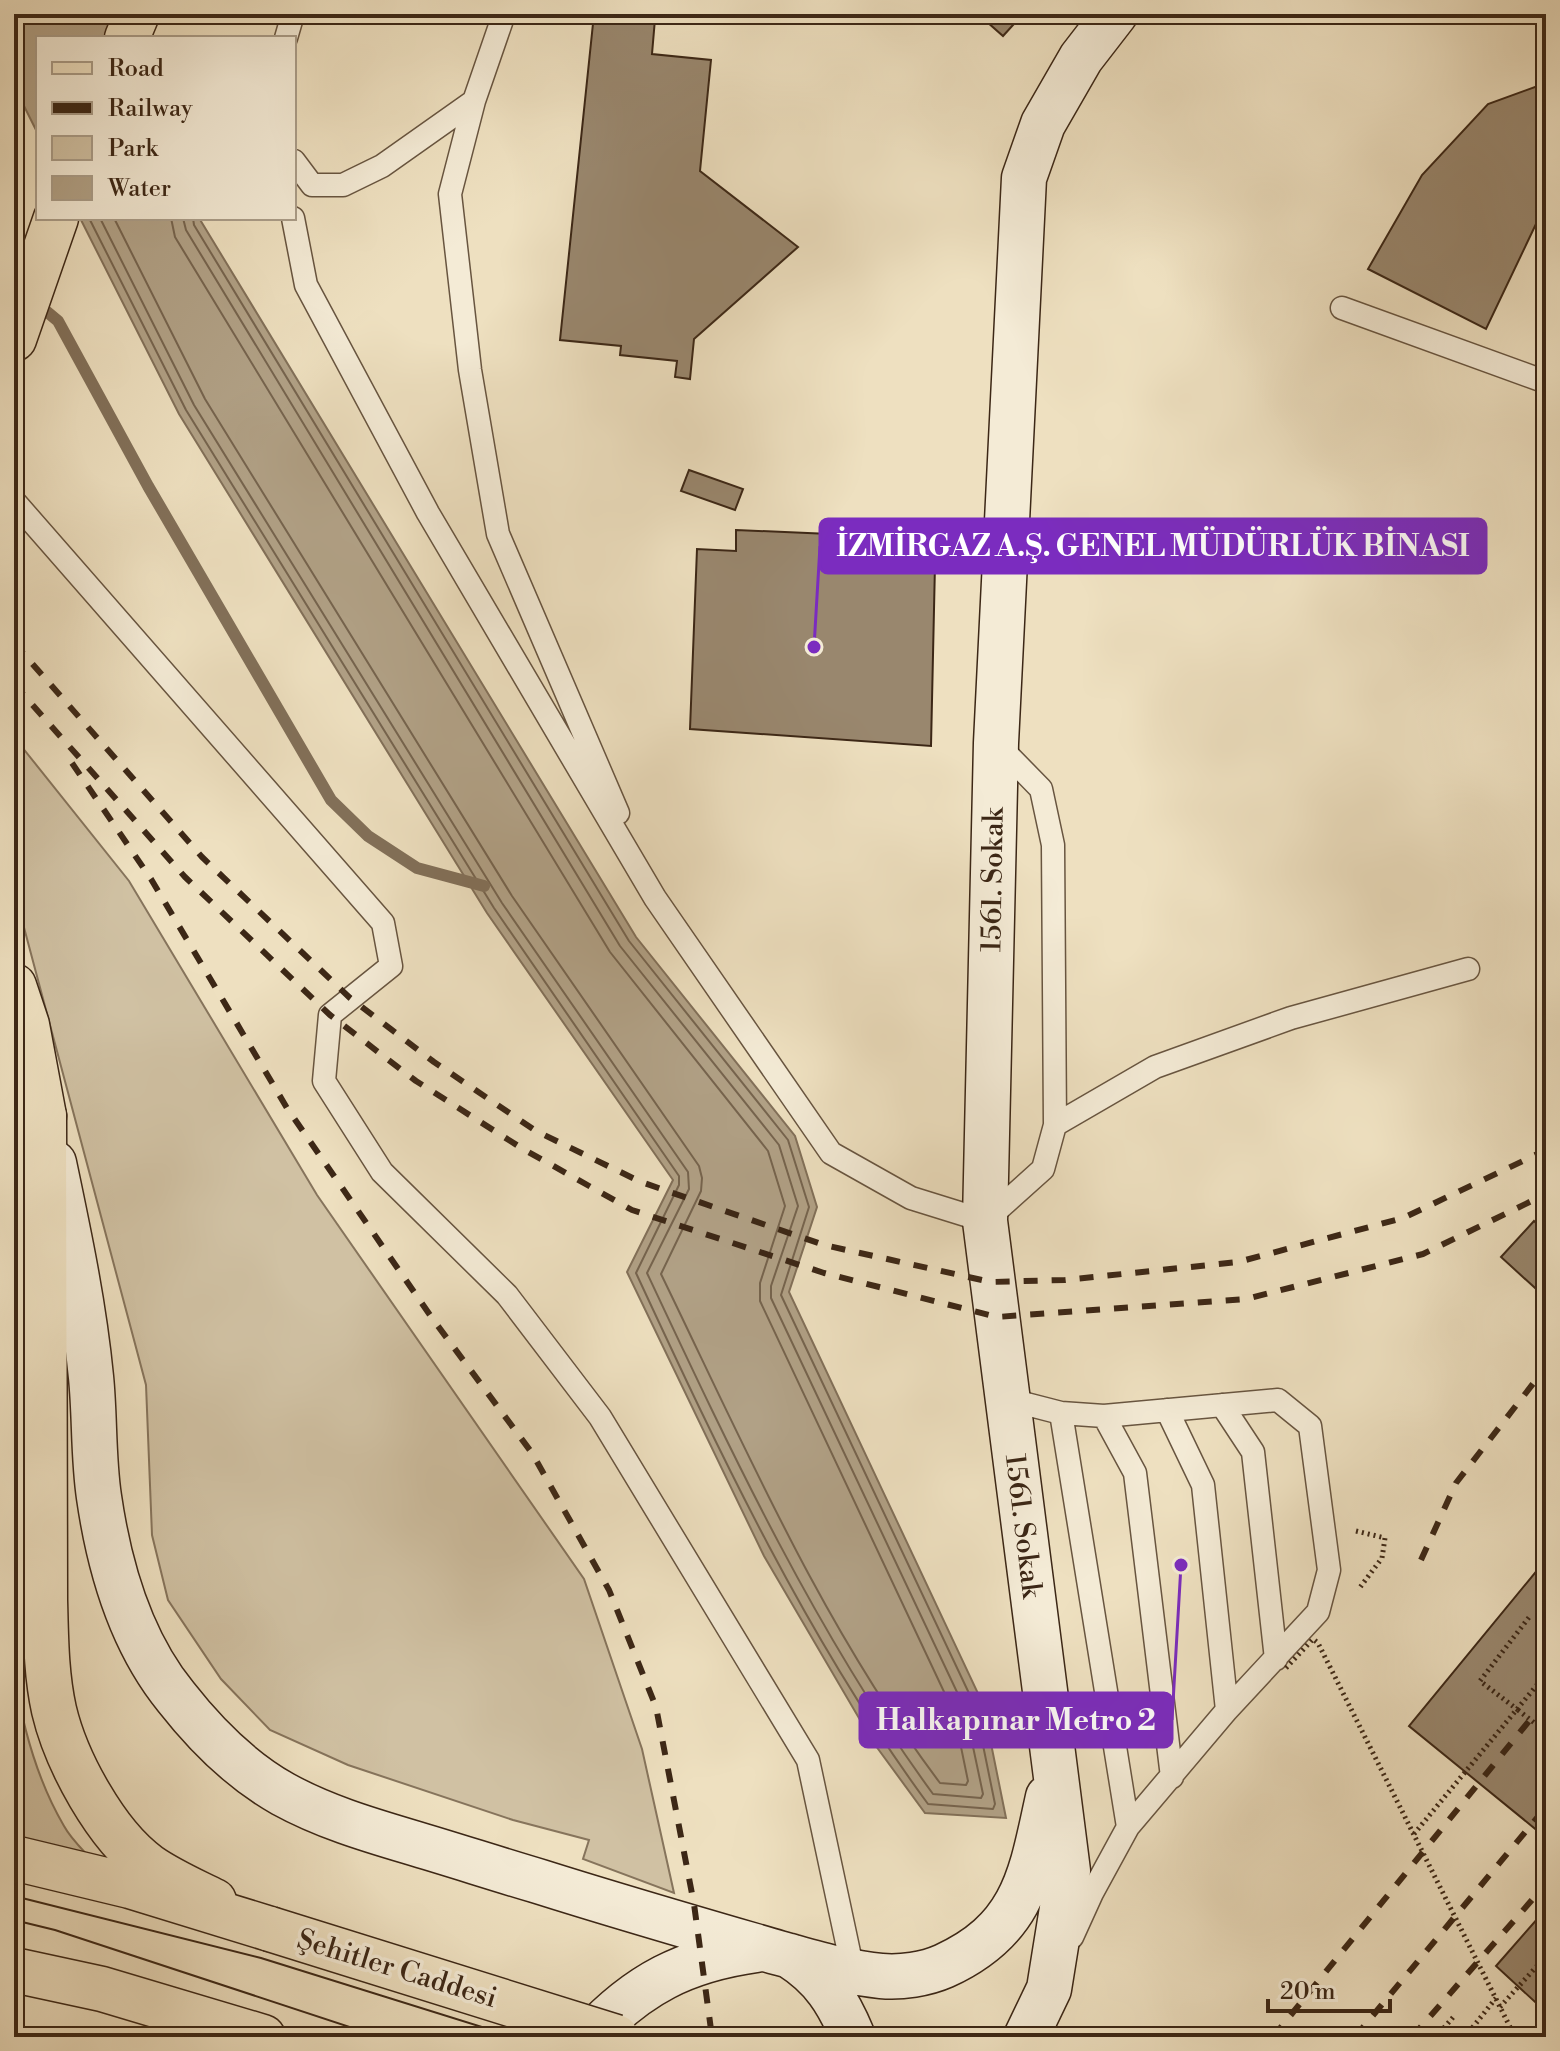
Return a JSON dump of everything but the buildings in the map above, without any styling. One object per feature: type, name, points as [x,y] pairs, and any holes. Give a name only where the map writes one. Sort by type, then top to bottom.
[{"type":"main road","points":[[128,36],[137,14]]},
{"type":"main road","name":"1561. Sokak","points":[[1026,2037],[1049,1989],[1068,1871],[985,1221],[996,743],[1024,178],[1043,124],[1081,58],[1115,14]]},
{"type":"main road","points":[[14,339],[55,220]]},
{"type":"main road","points":[[14,986],[27,1025],[76,1271],[91,1376],[99,1496],[115,1569],[137,1636],[173,1695],[208,1734],[244,1767],[279,1792],[319,1812],[776,1953],[883,1977],[913,1975],[942,1967],[984,1940],[1006,1920],[1021,1898],[1031,1872],[1055,1768]]},
{"type":"main road","points":[[14,1055],[44,1116],[45,1600],[48,1665],[55,1711],[64,1739],[87,1788],[124,1842],[147,1864],[182,1885],[270,1929]]},
{"type":"main road","points":[[14,1858],[130,1886],[270,1929]]},
{"type":"main road","name":"Şehitler Caddesi","points":[[270,1929],[616,2037]]},
{"type":"main road","points":[[589,2037],[610,2014],[663,1976],[719,1956],[776,1953],[811,1969],[826,1986],[853,2037]]},
{"type":"main road","points":[[14,1970],[102,1989],[250,2033]]},
{"type":"lane","points":[[287,36],[293,14]]},
{"type":"lane","points":[[504,14],[474,101],[450,194],[470,370],[498,534],[655,898]]},
{"type":"lane","points":[[296,164],[312,185],[343,185],[382,166],[474,101]]},
{"type":"lane","points":[[293,220],[306,285],[428,513],[655,898],[831,1153],[911,1198],[985,1221],[1043,1169],[1055,1125],[1053,845],[1041,789],[996,743]]},
{"type":"lane","points":[[1342,308],[1546,382]]},
{"type":"lane","points":[[14,501],[383,923],[391,966],[330,1015],[324,1081],[382,1172],[507,1295],[600,1417],[808,1760],[853,1971]]},
{"type":"lane","points":[[1055,1125],[1155,1067],[1291,1018],[1468,969]]},
{"type":"lane","points":[[1007,1399],[1061,1413],[1104,1416],[1278,1400],[1310,1426],[1329,1570],[1318,1612],[1281,1663],[1227,1710],[1128,1827],[1092,1893],[1049,1989]]},
{"type":"lane","points":[[1222,1405],[1253,1452],[1281,1663]]},
{"type":"lane","points":[[1167,1410],[1203,1485],[1227,1710]]},
{"type":"lane","points":[[1061,1413],[1128,1827]]},
{"type":"lane","points":[[1104,1416],[1135,1473],[1172,1777]]},
{"type":"path","points":[[1324,1524],[1385,1538],[1382,1558]]},
{"type":"path","points":[[1530,1616],[1480,1681],[1546,1732]]},
{"type":"path","points":[[1281,1663],[1313,1639],[1318,1643],[1515,2037]]},
{"type":"path","points":[[1414,1834],[1546,1674]]},
{"type":"path","points":[[1500,2007],[1546,1956]]},
{"type":"path","points":[[1465,2037],[1496,1998]]},
{"type":"path","points":[[1436,2037],[1455,2015]]},
{"type":"green space","points":[[14,737],[129,881],[317,1195],[584,1579],[642,1749],[674,1893],[583,1859],[589,1840],[513,1820],[348,1765],[270,1730],[221,1679],[168,1600],[152,1535],[146,1385],[14,890]]},
{"type":"green space","points":[[14,1672],[21,1712],[38,1771],[67,1831],[92,1860],[14,1841]]},
{"type":"water","points":[[14,14],[104,14],[113,36],[36,36],[36,130],[14,86]]},
{"type":"water","points":[[81,220],[200,220],[636,937],[795,1136],[817,1207],[789,1292],[983,1704],[1006,1818],[925,1813],[873,1742],[764,1556],[627,1272],[673,1180],[487,913],[179,414]]},
{"type":"waterway","points":[[34,301],[58,321],[148,486],[331,800],[368,836],[417,868],[484,886]]},
{"type":"tram line","points":[[14,1896],[261,1958],[514,2037]]},
{"type":"tram line","points":[[14,1920],[55,1930],[380,2037]]},
{"type":"railway","points":[[14,643],[202,857],[350,998],[434,1062],[536,1131],[641,1182],[824,1245],[991,1282],[1065,1280],[1238,1262],[1403,1218],[1546,1150]]},
{"type":"railway","points":[[14,684],[185,877],[330,1015],[416,1081],[523,1149],[632,1210],[824,1273],[997,1317],[1246,1299],[1423,1254],[1546,1194]]},
{"type":"railway","points":[[72,763],[151,879],[287,1108],[432,1318],[532,1453],[609,1590],[656,1707],[694,1904],[712,2037]]},
{"type":"railway","points":[[1421,1560],[1456,1483],[1546,1367]]},
{"type":"railway","points":[[1273,2037],[1546,1700]]},
{"type":"railway","points":[[1355,2037],[1546,1807]]},
{"type":"railway","points":[[1412,2037],[1546,1884]]},
{"type":"place","name":"İZMİRGAZ A.Ş. GENEL MÜDÜRLÜK BİNASI","points":[[814,647]]},
{"type":"place","name":"Halkapınar Metro 2","points":[[1181,1565]]}]
